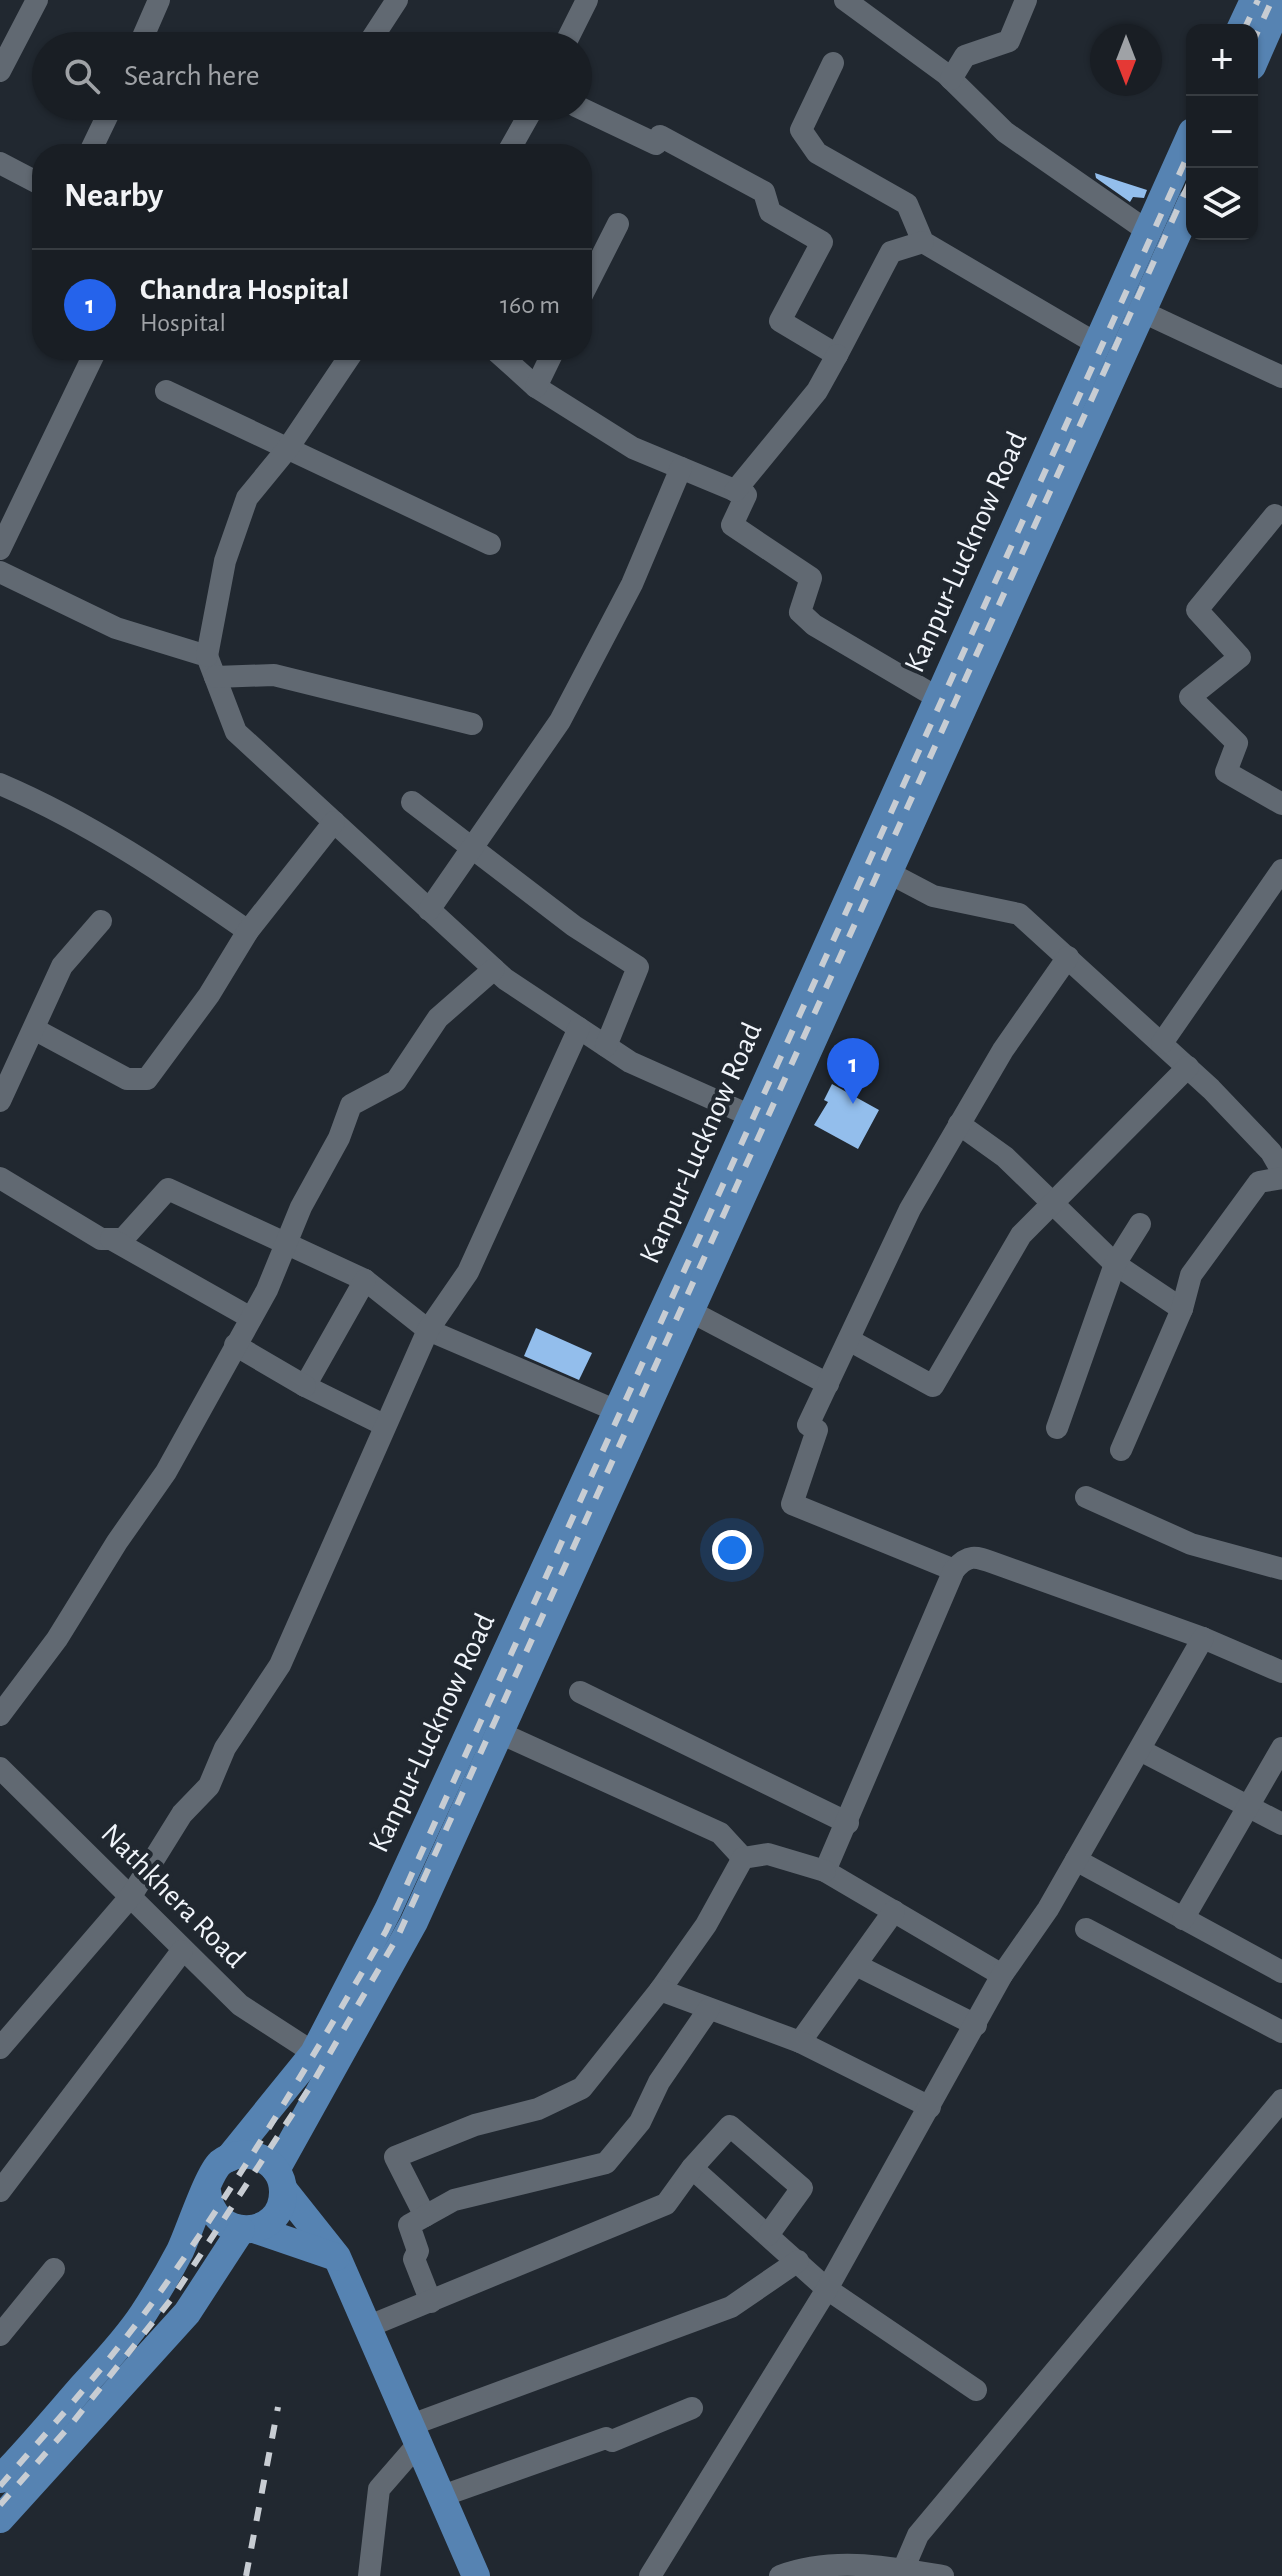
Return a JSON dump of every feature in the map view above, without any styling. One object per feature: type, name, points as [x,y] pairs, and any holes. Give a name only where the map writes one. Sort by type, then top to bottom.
[{"type":"main road","points":[[1243,24],[1254,0]]},
{"type":"main road","points":[[1258,52],[1281,0]]},
{"type":"main road","name":"Kanpur-Lucknow Road","points":[[279,2179],[414,1922],[500,1733],[532,1628],[617,1411],[1186,145]]},
{"type":"main road","name":"Kanpur-Lucknow Road","points":[[229,2158],[314,2053],[532,1628],[688,1310],[891,873],[1186,214]]},
{"type":"main road","points":[[0,2479],[142,2316],[179,2253],[211,2175],[229,2158],[249,2154],[259,2157],[279,2179],[337,2257],[476,2576]]},
{"type":"main road","points":[[0,2519],[187,2313],[248,2230],[276,2214],[279,2179]]},
{"type":"main road","points":[[207,2191],[213,2213],[220,2221],[337,2257]]},
{"type":"street","points":[[0,71],[37,0]]},
{"type":"street","points":[[145,32],[159,0]]},
{"type":"street","points":[[376,32],[397,0]]},
{"type":"street","points":[[571,32],[587,0]]},
{"type":"street","points":[[845,0],[951,79],[1005,132],[1146,230]]},
{"type":"street","points":[[951,79],[965,56],[1009,41],[1026,0]]},
{"type":"street","points":[[833,63],[801,130],[817,153],[907,204],[923,242],[1097,344]]},
{"type":"street","points":[[592,114],[656,144],[660,136],[764,192],[770,212],[822,242],[780,321],[837,355]]},
{"type":"street","points":[[94,144],[105,120]]},
{"type":"street","points":[[513,144],[526,120]]},
{"type":"street","points":[[0,163],[32,180]]},
{"type":"street","points":[[592,275],[618,224]]},
{"type":"street","points":[[735,491],[817,391],[891,252],[923,242]]},
{"type":"street","points":[[1118,299],[1282,377]]},
{"type":"street","points":[[0,549],[91,360]]},
{"type":"street","points":[[347,360],[288,448],[247,498],[225,561],[211,667],[236,732],[494,969],[630,1062],[751,1116]]},
{"type":"street","points":[[506,360],[536,387],[633,448],[746,495],[732,525],[811,578],[800,612],[814,625],[938,698]]},
{"type":"street","points":[[536,387],[549,360]]},
{"type":"street","points":[[166,391],[490,544]]},
{"type":"street","points":[[429,910],[560,721],[632,584],[681,468]]},
{"type":"street","points":[[1275,515],[1197,610],[1240,657],[1190,697],[1237,743],[1226,772],[1282,804]]},
{"type":"street","points":[[0,572],[116,628],[211,667],[274,675],[472,724]]},
{"type":"street","points":[[0,784],[56,808],[93,834],[150,863],[248,931]]},
{"type":"street","points":[[412,802],[574,926],[638,967],[606,1046]]},
{"type":"street","points":[[34,1029],[127,1079],[147,1079],[209,995],[248,931],[334,822]]},
{"type":"street","points":[[864,861],[933,896],[1019,914],[1188,1067],[1271,1152],[1282,1171]]},
{"type":"street","points":[[1162,1043],[1282,870]]},
{"type":"street","points":[[0,1101],[62,966],[101,921]]},
{"type":"street","points":[[954,1570],[792,1504],[817,1430],[808,1425],[910,1209],[1003,1050],[1068,957]]},
{"type":"street","points":[[0,1715],[57,1639],[117,1542],[166,1472],[267,1290],[286,1242],[351,1105],[396,1081],[438,1018],[494,969]]},
{"type":"street","points":[[0,2048],[131,1896],[182,1814],[209,1786],[225,1748],[280,1665],[428,1330],[468,1272],[579,1028]]},
{"type":"street","points":[[849,1340],[933,1386],[1021,1235],[1188,1067]]},
{"type":"street","points":[[959,1124],[1005,1157],[1115,1264],[1182,1309]]},
{"type":"street","points":[[0,1178],[101,1239],[123,1239],[168,1189],[365,1280],[428,1330],[617,1411]]},
{"type":"street","points":[[1121,1450],[1182,1309],[1191,1275],[1259,1182],[1282,1178]]},
{"type":"street","points":[[1057,1428],[1115,1264],[1140,1224]]},
{"type":"street","points":[[111,1239],[251,1318]]},
{"type":"street","points":[[305,1386],[365,1280]]},
{"type":"street","points":[[688,1310],[828,1384]]},
{"type":"street","points":[[235,1345],[305,1386],[384,1425]]},
{"type":"street","points":[[1086,1497],[1191,1544],[1282,1569]]},
{"type":"street","points":[[825,1871],[954,1570],[964,1558],[973,1556],[1203,1638],[1282,1672]]},
{"type":"street","points":[[650,2576],[827,2289],[1002,1975],[1048,1909],[1203,1638]]},
{"type":"street","points":[[580,1692],[848,1823]]},
{"type":"street","points":[[500,1733],[720,1833],[743,1858]]},
{"type":"street","points":[[1183,1919],[1282,1748]]},
{"type":"street","points":[[1140,1750],[1282,1824]]},
{"type":"street","name":"Nathkhera Road","points":[[3,1775],[240,2005],[314,2053]]},
{"type":"street","points":[[743,1858],[768,1854],[825,1871],[1002,1975]]},
{"type":"street","points":[[425,2216],[395,2157],[475,2125],[538,2109],[582,2088],[660,1990],[706,1925],[743,1858]]},
{"type":"street","points":[[1076,1860],[1282,1972]]},
{"type":"street","points":[[800,2042],[894,1911]]},
{"type":"street","points":[[1086,1929],[1282,2032]]},
{"type":"street","points":[[0,2191],[182,1951]]},
{"type":"street","points":[[856,1965],[976,2025]]},
{"type":"street","points":[[660,1990],[800,2042],[930,2107]]},
{"type":"street","points":[[431,2302],[414,2259],[418,2251],[409,2225],[454,2200],[606,2163],[640,2122],[659,2082],[709,2009]]},
{"type":"street","points":[[903,2570],[918,2535],[1282,2100]]},
{"type":"street","points":[[367,2327],[666,2204],[692,2168],[730,2126],[802,2188],[768,2235]]},
{"type":"street","points":[[692,2168],[827,2289],[976,2390]]},
{"type":"street","points":[[369,2576],[379,2489],[415,2434],[731,2307],[798,2261]]},
{"type":"street","points":[[0,2335],[54,2269]]},
{"type":"street","points":[[442,2496],[606,2438],[612,2441],[692,2408]]},
{"type":"street","points":[[780,2576],[795,2571],[865,2563],[943,2576]]},
{"type":"building","points":[[1095,173],[1147,190],[1144,198],[1133,197],[1130,202],[1096,178]]},
{"type":"building","points":[[832,1084],[879,1110],[858,1149],[814,1125],[828,1102],[824,1100]]},
{"type":"building","points":[[536,1328],[592,1353],[579,1380],[524,1356]]},
{"type":"railway","points":[[1247,24],[1258,0]]},
{"type":"railway","points":[[1258,31],[1272,0]]},
{"type":"railway","points":[[0,2486],[105,2364],[193,2245],[251,2157],[386,1931],[1186,159]]},
{"type":"railway","points":[[0,2505],[73,2422],[173,2297],[312,2084],[398,1936],[1186,190]]},
{"type":"railway","points":[[246,2576],[278,2407]]},
{"type":"place","name":"Chandra Hospital","points":[[853,1104]]}]
